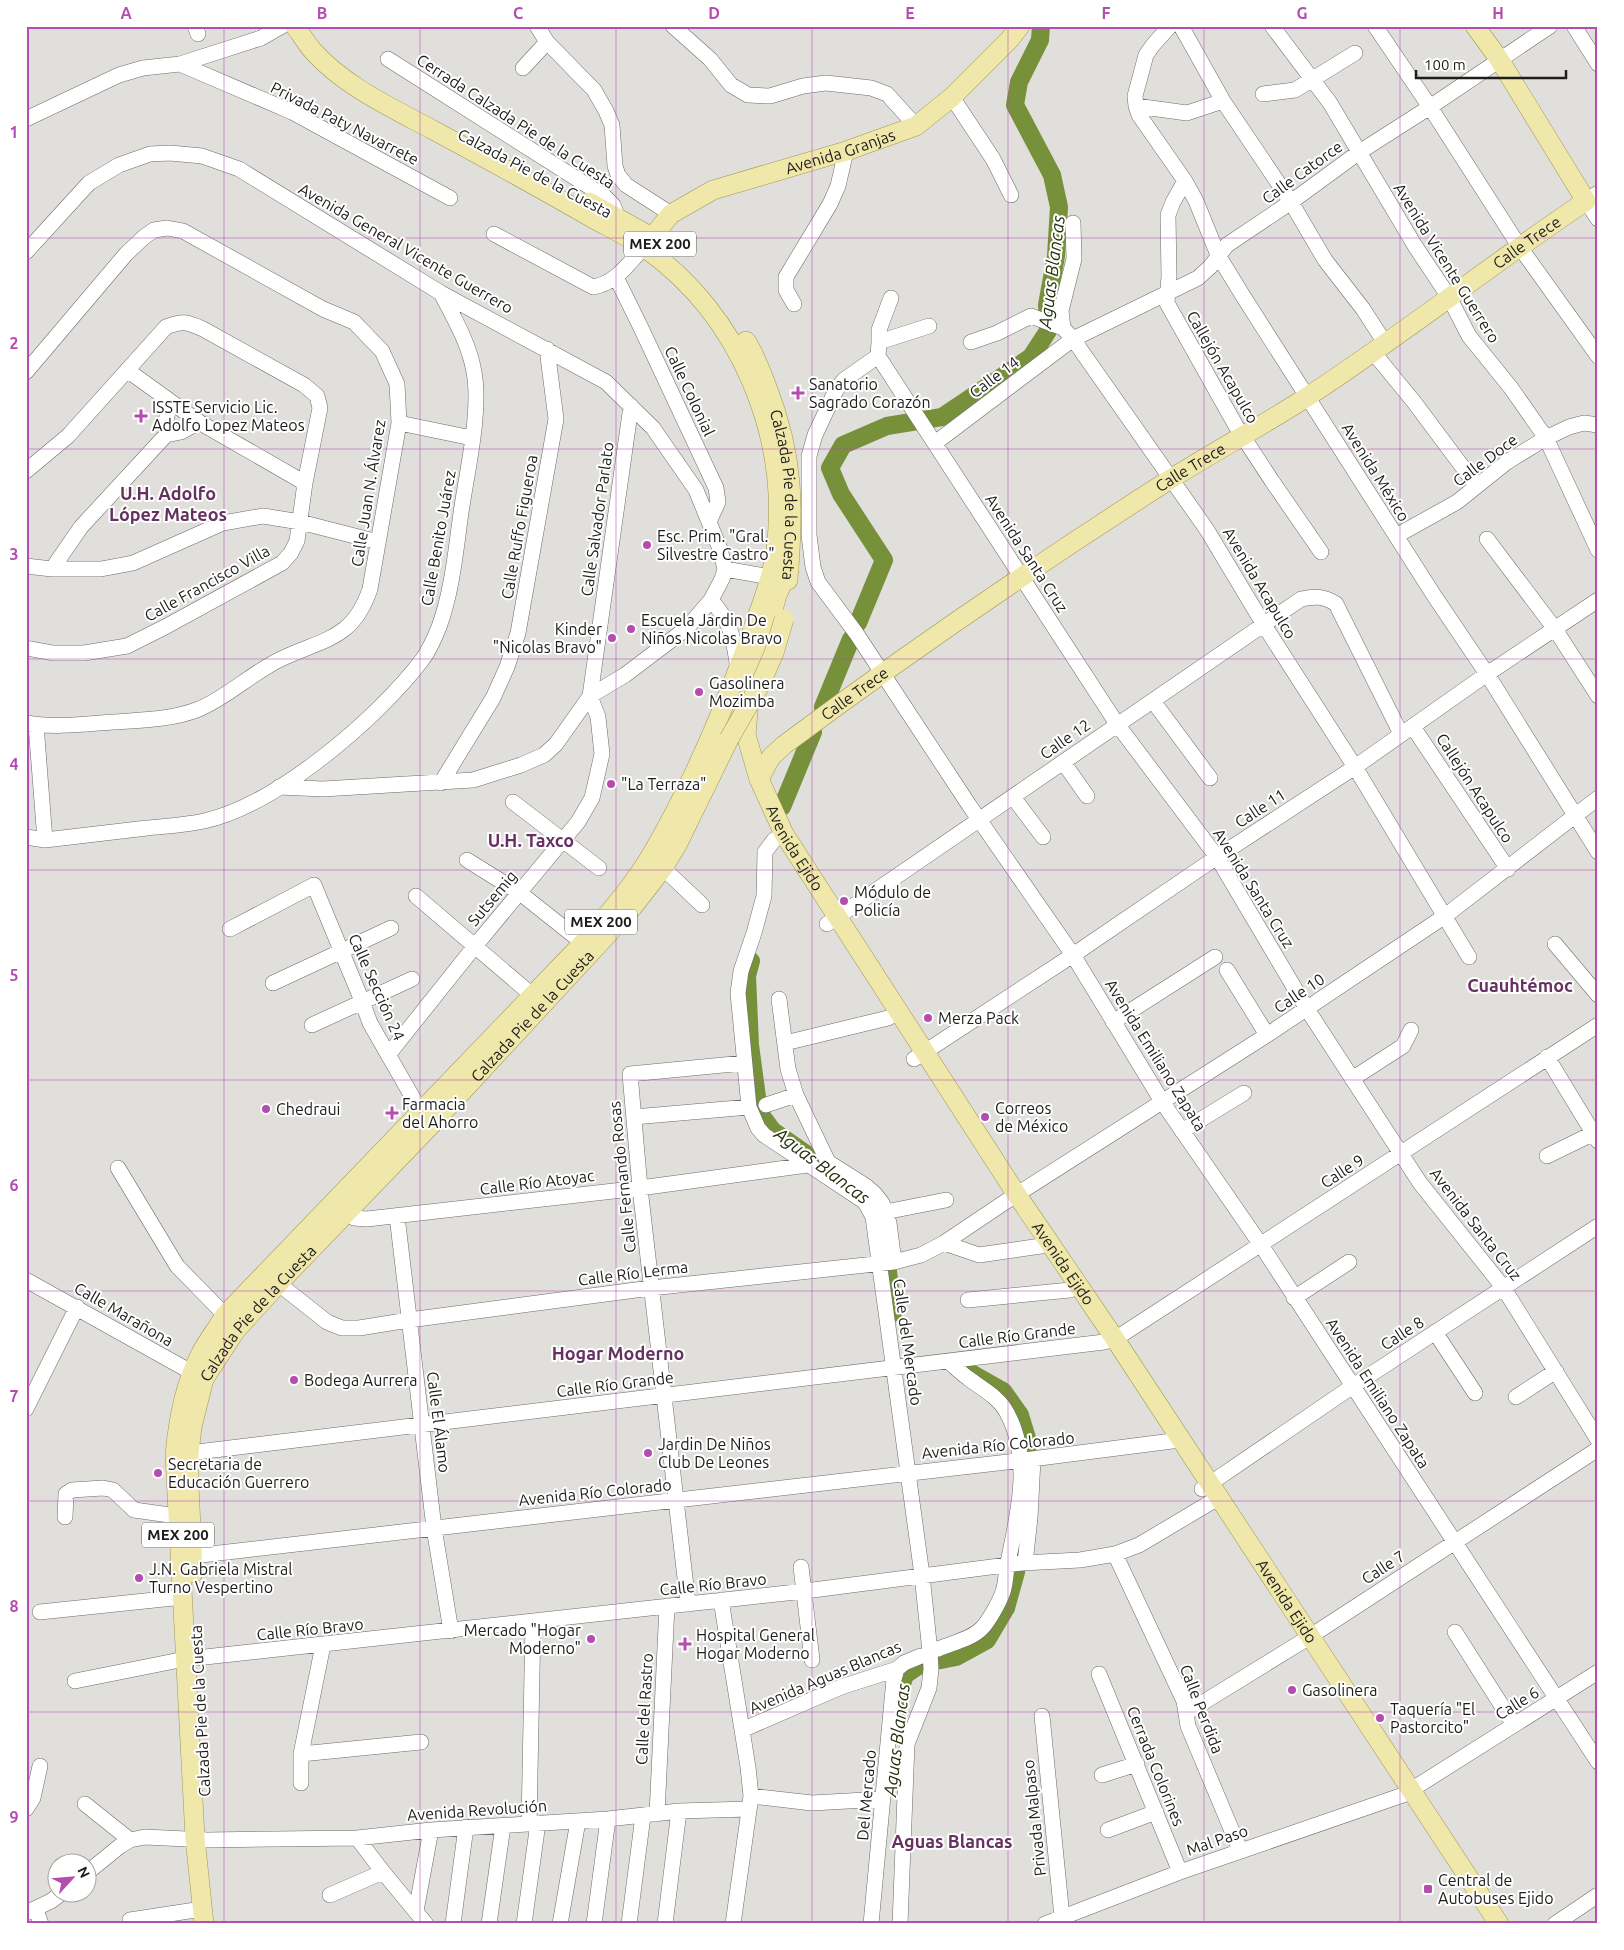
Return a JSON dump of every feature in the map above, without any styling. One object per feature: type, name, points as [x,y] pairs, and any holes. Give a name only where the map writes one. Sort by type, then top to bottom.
[{"type":"main road","name":"Calzada Pie de la Cuesta","points":[[295,26],[313,51],[340,75],[379,101],[564,202],[648,243],[702,301],[723,327],[737,349],[765,415],[777,485],[776,550],[770,577],[738,669],[728,739],[687,789],[652,853],[623,895],[583,943],[532,995],[427,1118]]},
{"type":"main road","name":"Calzada Pie de la Cuesta","points":[[190,1659],[193,1556],[189,1452],[198,1376],[206,1344],[225,1316],[271,1278],[616,926],[663,868],[700,802],[728,739],[760,685],[774,653],[784,619],[789,569],[792,520],[791,479],[786,442],[776,409],[749,346],[707,290],[688,269],[648,243],[618,218],[384,92],[347,67],[321,44],[308,26]]},
{"type":"main road","name":"Avenida Granjas","points":[[648,243],[671,214],[713,190],[846,151],[916,126],[952,97],[1010,39],[1020,26]]},
{"type":"main road","points":[[1475,26],[1592,197]]},
{"type":"main road","name":"Calle Trece","points":[[759,779],[771,757],[784,745],[882,672],[1020,577],[1172,478],[1307,397],[1379,348],[1519,246],[1592,197]]},
{"type":"main road","name":"Avenida Ejido","points":[[779,837],[759,779],[728,739],[751,691],[777,594],[789,569]]},
{"type":"main road","name":"Avenida Ejido","points":[[770,577],[769,594],[738,699],[736,742],[749,783],[779,837],[919,1056],[1110,1341],[1407,1793],[1488,1924]]},
{"type":"main road","points":[[728,739],[784,745]]},
{"type":"main road","name":"Avenida Ejido","points":[[1013,1197],[1041,1246],[1070,1290],[1110,1341]]},
{"type":"main road","name":"Calzada Pie de la Cuesta","points":[[207,1919],[190,1659],[177,1516],[175,1455],[177,1426],[182,1402],[198,1376],[236,1330],[271,1278]]},
{"type":"main road","name":"Avenida Ejido","points":[[1407,1793],[1499,1924]]},
{"type":"street","points":[[180,64],[259,32],[282,26]]},
{"type":"street","points":[[538,26],[547,42],[594,90],[606,111],[612,125],[614,166],[618,175],[626,185],[671,214]]},
{"type":"street","points":[[673,26],[710,59],[731,85],[748,95],[770,96],[803,86],[826,83],[871,88],[887,94],[916,126]]},
{"type":"street","points":[[1170,26],[1146,55],[1135,96],[1136,106],[1187,113],[1223,101]]},
{"type":"street","points":[[1181,26],[1223,101],[1291,202],[1325,260],[1363,309],[1379,348],[1414,402],[1476,485]]},
{"type":"street","name":"Avenida Vicente Guerrero","points":[[1272,26],[1330,103],[1358,153],[1448,297],[1469,336],[1512,388],[1546,438],[1598,549]]},
{"type":"street","points":[[1375,26],[1430,107],[1519,246],[1598,356]]},
{"type":"street","name":"Calle Catorce","points":[[1066,332],[1168,293],[1198,278],[1210,267],[1227,245],[1291,202],[1358,153],[1550,26]]},
{"type":"street","points":[[1574,26],[1598,64]]},
{"type":"street","points":[[523,68],[547,42]]},
{"type":"street","points":[[1263,94],[1296,90],[1355,53]]},
{"type":"street","name":"Cerrada Calzada Pie de la Cuesta","points":[[388,59],[604,196],[613,205],[618,218]]},
{"type":"street","name":"Privada Paty Navarrete","points":[[26,119],[119,75],[142,68],[180,64],[292,112],[450,198]]},
{"type":"street","points":[[952,97],[993,159],[1011,195]]},
{"type":"street","name":"Avenida México","points":[[1136,106],[1139,115],[1185,181],[1196,201],[1218,255],[1435,597],[1487,674],[1598,852]]},
{"type":"street","points":[[794,304],[786,290],[786,277],[830,204],[838,186],[846,151]]},
{"type":"street","name":"Avenida General Vicente Guerrero","points":[[26,252],[89,183],[119,165],[150,154],[170,153],[202,156],[239,169],[441,293],[606,382],[653,428],[696,490],[720,549],[725,569]]},
{"type":"street","name":"Callejón Acapulco","points":[[1185,181],[1172,202],[1168,215],[1167,303],[1243,437],[1321,552]]},
{"type":"street","points":[[1592,197],[1598,219]]},
{"type":"street","points":[[1066,332],[1061,311],[1074,259],[1073,222]]},
{"type":"street","name":"Calle Juan N. Álvarez","points":[[26,372],[126,254],[154,230],[167,228],[184,231],[323,308],[354,322],[382,351],[391,370],[397,384],[399,423],[370,589],[364,606],[354,622],[338,635],[282,658],[200,708],[173,718],[73,725],[31,724]]},
{"type":"street","points":[[494,234],[593,287],[603,286],[616,277],[648,243]]},
{"type":"street","name":"Calle Colonial","points":[[616,277],[716,488],[718,502],[709,522]]},
{"type":"street","name":"Calle Benito Juárez","points":[[279,787],[325,756],[360,726],[423,658],[438,628],[447,600],[472,438],[475,397],[474,372],[464,338],[441,293]]},
{"type":"street","points":[[879,349],[879,330],[891,298]]},
{"type":"street","points":[[971,342],[997,333],[1031,316],[1066,332]]},
{"type":"street","name":"Calle Francisco Villa","points":[[26,471],[68,436],[166,327],[177,322],[187,322],[304,385],[316,396],[320,408],[305,483],[297,541],[291,553],[282,563],[127,646],[84,653],[53,653],[26,648]]},
{"type":"street","name":"Avenida Emiliano Zapata","points":[[930,326],[879,349],[844,380],[836,390],[815,435],[810,456],[809,535],[813,567],[818,582],[882,672],[979,820],[1074,955],[1163,1103],[1261,1245],[1598,1762]]},
{"type":"street","name":"Calle 14","points":[[935,443],[1066,332]]},
{"type":"street","name":"Avenida Acapulco","points":[[1066,332],[1208,530],[1264,625],[1355,768],[1469,957]]},
{"type":"street","name":"Calle Ruffo Figueroa","points":[[441,783],[493,698],[507,667],[518,633],[556,419],[547,349]]},
{"type":"street","name":"Avenida Santa Cruz","points":[[879,349],[912,407],[1020,577],[1117,724],[1216,857],[1307,1009],[1420,1183],[1504,1287],[1598,1440]]},
{"type":"street","points":[[127,370],[200,422],[305,483]]},
{"type":"street","points":[[166,435],[166,421],[170,400]]},
{"type":"street","name":"Calle Salvador Parlato","points":[[590,696],[631,406]]},
{"type":"street","points":[[52,568],[81,528],[166,435],[181,432],[200,422]]},
{"type":"street","points":[[399,423],[472,438]]},
{"type":"street","name":"Calle Doce","points":[[1396,536],[1457,502],[1507,462],[1546,438],[1569,427],[1584,423],[1598,425]]},
{"type":"street","points":[[26,566],[101,569],[133,563],[223,523],[263,516],[300,522],[378,542]]},
{"type":"street","points":[[1487,539],[1555,629],[1598,696]]},
{"type":"street","points":[[26,837],[45,840],[204,821],[237,811],[279,787],[323,789],[441,783],[473,780],[521,765],[544,755],[556,744],[590,696],[625,675],[687,628],[711,600],[725,569],[770,577]]},
{"type":"street","name":"Calle 12","points":[[832,921],[1117,724],[1301,600],[1314,596],[1327,598]]},
{"type":"street","name":"Callejón Acapulco","points":[[1327,598],[1336,604],[1407,730],[1508,869]]},
{"type":"street","points":[[711,600],[724,615],[732,633],[738,669]]},
{"type":"street","name":"Calle 11","points":[[919,1056],[1074,955],[1216,857],[1355,768],[1487,674],[1598,600]]},
{"type":"street","name":"Sutsemig","points":[[388,1055],[474,946],[578,822],[592,798],[602,754],[598,717],[590,696]]},
{"type":"street","points":[[1153,701],[1210,778]]},
{"type":"street","points":[[31,724],[45,840]]},
{"type":"street","points":[[1063,762],[1088,796]]},
{"type":"street","points":[[1013,797],[1043,837]]},
{"type":"street","name":"Calle 10","points":[[1013,1197],[1163,1103],[1445,916],[1598,798]]},
{"type":"street","points":[[513,802],[599,868]]},
{"type":"street","name":"Calle del Mercado","points":[[779,837],[765,852],[764,896],[741,971],[738,993],[749,1107],[758,1128],[764,1135],[864,1202],[870,1208],[887,1263],[894,1367],[922,1575],[930,1657],[926,1695],[907,1744],[900,1924]]},
{"type":"street","points":[[468,860],[520,893],[583,943]]},
{"type":"street","points":[[663,868],[702,905]]},
{"type":"street","name":"Calle Sección 24","points":[[230,929],[314,885],[370,1023],[427,1118]]},
{"type":"street","points":[[416,896],[532,995]]},
{"type":"street","points":[[273,983],[390,928]]},
{"type":"street","points":[[1555,944],[1598,995]]},
{"type":"street","points":[[1113,1022],[1215,957]]},
{"type":"street","points":[[1227,970],[1267,1035]]},
{"type":"street","points":[[312,1025],[412,979]]},
{"type":"street","points":[[779,999],[788,1069],[796,1095],[828,1162],[875,1194],[885,1212],[889,1223],[887,1263]]},
{"type":"street","points":[[785,1043],[894,1015]]},
{"type":"street","name":"Calle 9","points":[[1110,1341],[1598,1025]]},
{"type":"street","points":[[1352,1079],[1403,1046],[1411,1030]]},
{"type":"street","points":[[1547,1057],[1596,1135],[1547,1156]]},
{"type":"street","name":"Calle Fernando Rosas","points":[[688,1604],[640,1188],[630,1074],[744,1063]]},
{"type":"street","points":[[1182,1131],[1244,1093]]},
{"type":"street","points":[[766,1105],[796,1095]]},
{"type":"street","points":[[634,1117],[749,1107]]},
{"type":"street","name":"Calle Río Atoyac","points":[[341,1208],[354,1218],[367,1219],[640,1188],[808,1165]]},
{"type":"street","points":[[118,1168],[177,1266],[225,1316]]},
{"type":"street","name":"Calle Río Lerma","points":[[271,1278],[327,1322],[342,1328],[360,1328],[651,1288],[887,1263],[921,1255],[944,1243],[1013,1197]]},
{"type":"street","points":[[885,1212],[946,1200]]},
{"type":"street","name":"Calle El Álamo","points":[[397,1216],[434,1528],[450,1631]]},
{"type":"street","name":"Calle 8","points":[[1210,1493],[1353,1386],[1598,1226]]},
{"type":"street","points":[[944,1243],[979,1255],[1041,1246]]},
{"type":"street","points":[[1294,1298],[1349,1262]]},
{"type":"street","name":"Calle Marañona","points":[[26,1280],[198,1376]]},
{"type":"street","points":[[968,1300],[1070,1290]]},
{"type":"street","points":[[26,1409],[77,1307]]},
{"type":"street","points":[[1435,1332],[1475,1392]]},
{"type":"street","name":"Calle Río Grande","points":[[189,1452],[1110,1341]]},
{"type":"street","points":[[948,1361],[1001,1403],[1008,1414],[1026,1460],[1019,1514],[1016,1564]]},
{"type":"street","points":[[1516,1396],[1556,1372]]},
{"type":"street","name":"Avenida Río Colorado","points":[[193,1556],[1176,1441]]},
{"type":"street","name":"Calle 7","points":[[1186,1713],[1306,1639],[1598,1448]]},
{"type":"street","points":[[65,1517],[66,1494],[72,1490],[103,1488],[113,1490],[134,1510],[177,1516]]},
{"type":"street","name":"Calle Río Bravo","points":[[75,1681],[190,1659],[805,1591],[1016,1564],[1080,1560],[1115,1554],[1139,1545],[1210,1493]]},
{"type":"street","name":"Calle Perdida","points":[[1115,1554],[1184,1701],[1188,1726],[1240,1850]]},
{"type":"street","name":"Avenida Aguas Blancas","points":[[742,1730],[841,1688],[897,1669],[904,1663],[930,1657],[981,1630],[986,1625],[1016,1564]]},
{"type":"street","points":[[801,1568],[812,1660]]},
{"type":"street","points":[[40,1612],[183,1597]]},
{"type":"street","name":"Avenida Aguas Blancas","points":[[721,1600],[742,1730],[750,1803],[733,1924]]},
{"type":"street","name":"Calle del Rastro","points":[[630,1924],[650,1815],[667,1606]]},
{"type":"street","points":[[524,1924],[533,1824],[533,1622]]},
{"type":"street","points":[[1455,1632],[1514,1725]]},
{"type":"street","points":[[301,1783],[301,1754],[323,1645]]},
{"type":"street","name":"Del Mercado","points":[[871,1924],[894,1679],[897,1669]]},
{"type":"street","name":"Calle 6","points":[[1407,1793],[1598,1672]]},
{"type":"street","name":"Cerrada Colorines","points":[[1099,1674],[1180,1872]]},
{"type":"street","name":"Privada Malpaso","points":[[1042,1716],[1062,1917]]},
{"type":"street","points":[[301,1754],[421,1742]]},
{"type":"street","points":[[1102,1776],[1136,1764]]},
{"type":"street","points":[[26,1809],[33,1798],[40,1766]]},
{"type":"street","name":"Mal Paso","points":[[1045,1924],[1240,1850],[1407,1793]]},
{"type":"street","name":"Avenida Revolución","points":[[201,1839],[357,1838],[466,1827],[608,1819],[750,1803],[812,1803],[883,1799]]},
{"type":"street","points":[[85,1804],[130,1840]]},
{"type":"street","points":[[665,1924],[679,1812]]},
{"type":"street","points":[[1108,1830],[1156,1812]]},
{"type":"street","points":[[594,1924],[608,1819]]},
{"type":"street","points":[[560,1924],[578,1821]]},
{"type":"street","points":[[489,1924],[503,1826]]},
{"type":"street","points":[[453,1924],[466,1827]]},
{"type":"street","points":[[416,1910],[431,1830]]},
{"type":"street","points":[[98,1864],[130,1840],[144,1837],[201,1839]]},
{"type":"street","points":[[357,1838],[426,1924]]},
{"type":"street","points":[[330,1895],[383,1872]]},
{"type":"street","points":[[1555,1924],[1598,1895]]},
{"type":"street","points":[[34,1916],[51,1902]]},
{"type":"street","points":[[130,1920],[207,1919]]},
{"type":"waterway","name":"Aguas Blancas","points":[[858,623],[884,560],[841,494],[830,468],[843,445],[887,426],[942,417],[1031,357],[1048,331],[1047,305],[1056,256],[1059,207],[1052,175],[1015,105],[1019,82],[1040,40],[1041,26]]},
{"type":"waterway","name":"Aguas Blancas","points":[[823,707],[851,639]]},
{"type":"waterway","name":"Aguas Blancas","points":[[782,807],[813,732]]},
{"type":"waterway","name":"Aguas Blancas","points":[[751,961],[747,976],[750,1045],[759,1112],[773,1131],[819,1163]]},
{"type":"waterway","name":"Aguas Blancas","points":[[885,1247],[893,1313]]},
{"type":"waterway","name":"Aguas Blancas","points":[[971,1373],[1003,1391],[1020,1415],[1027,1438],[1027,1473]]},
{"type":"waterway","name":"Aguas Blancas","points":[[897,1712],[899,1693],[905,1675],[921,1664],[956,1657],[987,1640],[1006,1608],[1016,1572],[1020,1548]]},
{"type":"place","name":"Sanatorio Sagrado Corazón","points":[[798,393]]},
{"type":"place","name":"ISSTE Servicio Lic. Adolfo Lopez Mateos","points":[[141,416]]},
{"type":"place","name":"Esc. Prim. \"Gral. Silvestre Castro\"","points":[[647,545]]},
{"type":"place","name":"Escuela Jardin De Niños Nicolas Bravo","points":[[631,629]]},
{"type":"place","name":"Kinder \"Nicolas Bravo\"","points":[[612,638]]},
{"type":"place","name":"Gasolinera Mozimba","points":[[699,692]]},
{"type":"place","name":"\"La Terraza\"","points":[[611,784]]},
{"type":"place","name":"Módulo de Policía","points":[[844,901]]},
{"type":"place","name":"Merza Pack","points":[[928,1018]]},
{"type":"place","name":"Chedraui","points":[[266,1109]]},
{"type":"place","name":"Farmacia del Ahorro","points":[[392,1113]]},
{"type":"place","name":"Correos de México","points":[[985,1117]]},
{"type":"place","name":"Bodega Aurrera","points":[[294,1380]]},
{"type":"place","name":"Jardin De Niños Club De Leones","points":[[648,1453]]},
{"type":"place","name":"Secretaria de Educación Guerrero","points":[[158,1473]]},
{"type":"place","name":"J.N. Gabriela Mistral Turno Vespertino","points":[[139,1578]]},
{"type":"place","name":"Mercado \"Hogar Moderno\"","points":[[591,1639]]},
{"type":"place","name":"Hospital General Hogar Moderno","points":[[685,1644]]},
{"type":"place","name":"Gasolinera","points":[[1292,1690]]},
{"type":"place","name":"Taquería \"El Pastorcito\"","points":[[1380,1718]]},
{"type":"place","name":"Central de Autobuses Ejido","points":[[1428,1889]]},
{"type":"district","name":"U.H. Adolfo López Mateos","points":[[168,504]]},
{"type":"district","name":"U.H. Taxco","points":[[531,841]]},
{"type":"district","name":"Cuauhtémoc","points":[[1520,986]]},
{"type":"district","name":"Hogar Moderno","points":[[618,1354]]},
{"type":"district","name":"Aguas Blancas","points":[[952,1842]]}]
